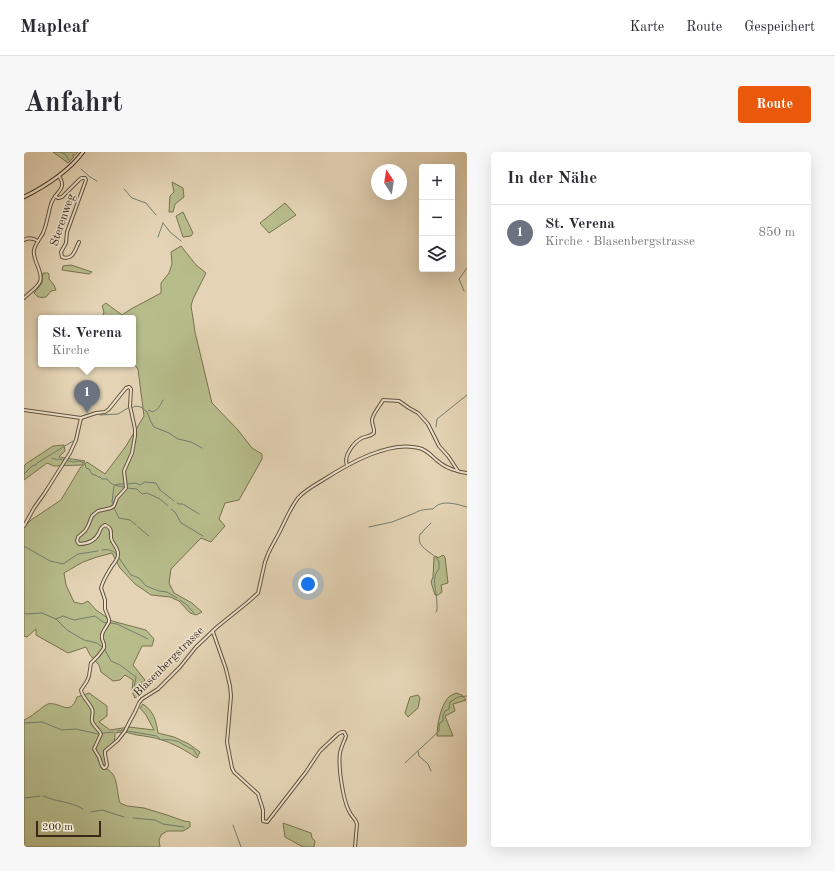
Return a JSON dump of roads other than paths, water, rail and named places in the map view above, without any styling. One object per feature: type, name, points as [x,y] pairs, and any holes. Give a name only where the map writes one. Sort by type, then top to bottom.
[{"type":"main road","points":[[24,197],[70,167],[82,152]]},
{"type":"street","points":[[24,298],[40,283],[41,274],[33,253],[34,247],[42,235],[46,225],[52,202],[62,188],[62,182],[58,176]]},
{"type":"street","name":"Sterenweg","points":[[55,196],[58,198],[62,197],[80,179],[85,178],[86,180],[67,232],[66,243],[61,252],[62,257],[71,257],[79,242]]},
{"type":"street","points":[[24,240],[33,238],[38,241]]},
{"type":"street","name":"Blasenbergstrasse","points":[[24,410],[82,418],[105,412],[126,388],[129,387],[132,391],[130,406],[136,436],[132,452],[124,471],[126,488],[117,498],[114,506],[92,516],[88,526],[78,537],[77,541],[79,544],[90,542],[98,534],[101,527],[105,525],[111,529],[112,542],[119,553],[101,588],[105,600],[105,609],[109,619],[102,635],[104,648],[91,663],[89,676],[81,690],[92,710],[93,723],[101,734],[94,749],[102,766],[104,768],[108,765],[105,751],[118,740],[142,699],[163,684],[180,667],[196,647],[213,632],[230,686],[227,742],[232,768],[234,772],[258,794],[263,810],[263,821],[268,821],[306,772],[320,751],[338,734],[344,732],[346,736],[340,751],[340,772],[346,805],[357,824],[355,847]]},
{"type":"street","points":[[347,465],[347,456],[356,442],[360,439],[371,436],[374,433],[372,424],[373,417],[383,400],[398,401],[416,411],[428,424],[439,446],[448,456],[458,472]]},
{"type":"street","points":[[24,526],[34,508],[67,459],[76,440],[82,418]]},
{"type":"street","points":[[213,632],[258,593],[268,554],[294,504],[304,492],[347,465],[391,448],[413,447],[427,451],[443,465],[458,472],[467,473]]},
{"type":"waterway","points":[[60,152],[65,154],[69,160]]},
{"type":"waterway","points":[[81,169],[97,181]]},
{"type":"waterway","points":[[124,189],[132,198],[146,203],[156,215]]},
{"type":"waterway","points":[[163,223],[170,232],[181,241]]},
{"type":"waterway","points":[[158,237],[163,223]]},
{"type":"waterway","points":[[464,291],[459,279],[467,268]]},
{"type":"waterway","points":[[436,427],[437,419],[467,395]]},
{"type":"waterway","points":[[148,411],[149,410],[152,412],[156,410],[163,400]]},
{"type":"waterway","points":[[132,408],[135,406],[141,407],[147,412],[154,427],[169,433],[178,439],[191,442],[202,448]]},
{"type":"waterway","points":[[100,415],[118,414],[128,408]]},
{"type":"waterway","points":[[24,474],[32,466],[36,465],[73,441]]},
{"type":"waterway","points":[[52,458],[57,460],[59,459],[74,462],[79,461],[85,463],[86,468],[89,469],[92,474],[102,479],[107,479],[114,485],[124,487]]},
{"type":"waterway","points":[[127,484],[136,483],[140,485],[145,482],[156,483],[160,490],[174,501]]},
{"type":"waterway","points":[[115,485],[124,484]]},
{"type":"waterway","points":[[113,504],[114,486]]},
{"type":"waterway","points":[[127,488],[137,489],[142,494],[147,493],[160,499],[168,506]]},
{"type":"waterway","points":[[177,503],[183,504],[199,514]]},
{"type":"waterway","points":[[369,527],[392,522],[426,509],[433,509],[444,503],[467,507]]},
{"type":"waterway","points":[[114,508],[119,518],[130,520],[136,525]]},
{"type":"waterway","points":[[171,509],[175,512],[181,523],[203,536]]},
{"type":"waterway","points":[[431,523],[420,534],[419,539],[423,547],[439,562],[439,569],[435,575],[434,581],[437,602],[436,612]]},
{"type":"waterway","points":[[138,527],[149,536]]},
{"type":"waterway","points":[[24,546],[50,561],[63,564],[78,554],[98,551]]},
{"type":"waterway","points":[[102,550],[110,550],[117,555]]},
{"type":"waterway","points":[[119,558],[131,575],[139,578],[146,586],[159,591],[167,592],[177,598]]},
{"type":"waterway","points":[[180,600],[194,613]]},
{"type":"waterway","points":[[24,613],[42,613],[56,619],[67,630],[84,640],[97,643],[102,647]]},
{"type":"waterway","points":[[56,619],[63,616],[74,620],[95,616],[107,623]]},
{"type":"waterway","points":[[110,623],[117,624],[148,639]]},
{"type":"waterway","points":[[105,650],[111,661],[120,665],[136,677],[134,689],[137,695]]},
{"type":"waterway","points":[[405,763],[439,731],[440,723],[443,721],[443,715],[445,711],[449,709],[450,702],[458,697],[467,696]]},
{"type":"waterway","points":[[24,723],[42,722],[62,730],[76,729],[98,734]]},
{"type":"waterway","points":[[117,731],[123,730]]},
{"type":"waterway","points":[[127,731],[157,736],[161,740],[176,741],[193,749],[197,755]]},
{"type":"waterway","points":[[103,733],[114,732]]},
{"type":"waterway","points":[[418,751],[419,756],[428,764],[431,771]]},
{"type":"waterway","points":[[24,797],[40,796]]},
{"type":"waterway","points":[[43,796],[73,804],[83,809]]},
{"type":"waterway","points":[[91,812],[102,810],[124,817]]},
{"type":"waterway","points":[[133,818],[155,820],[163,824],[184,827]]},
{"type":"waterway","points":[[233,825],[241,847]]},
{"type":"place","name":"St. Verena","points":[[87,413]]}]
